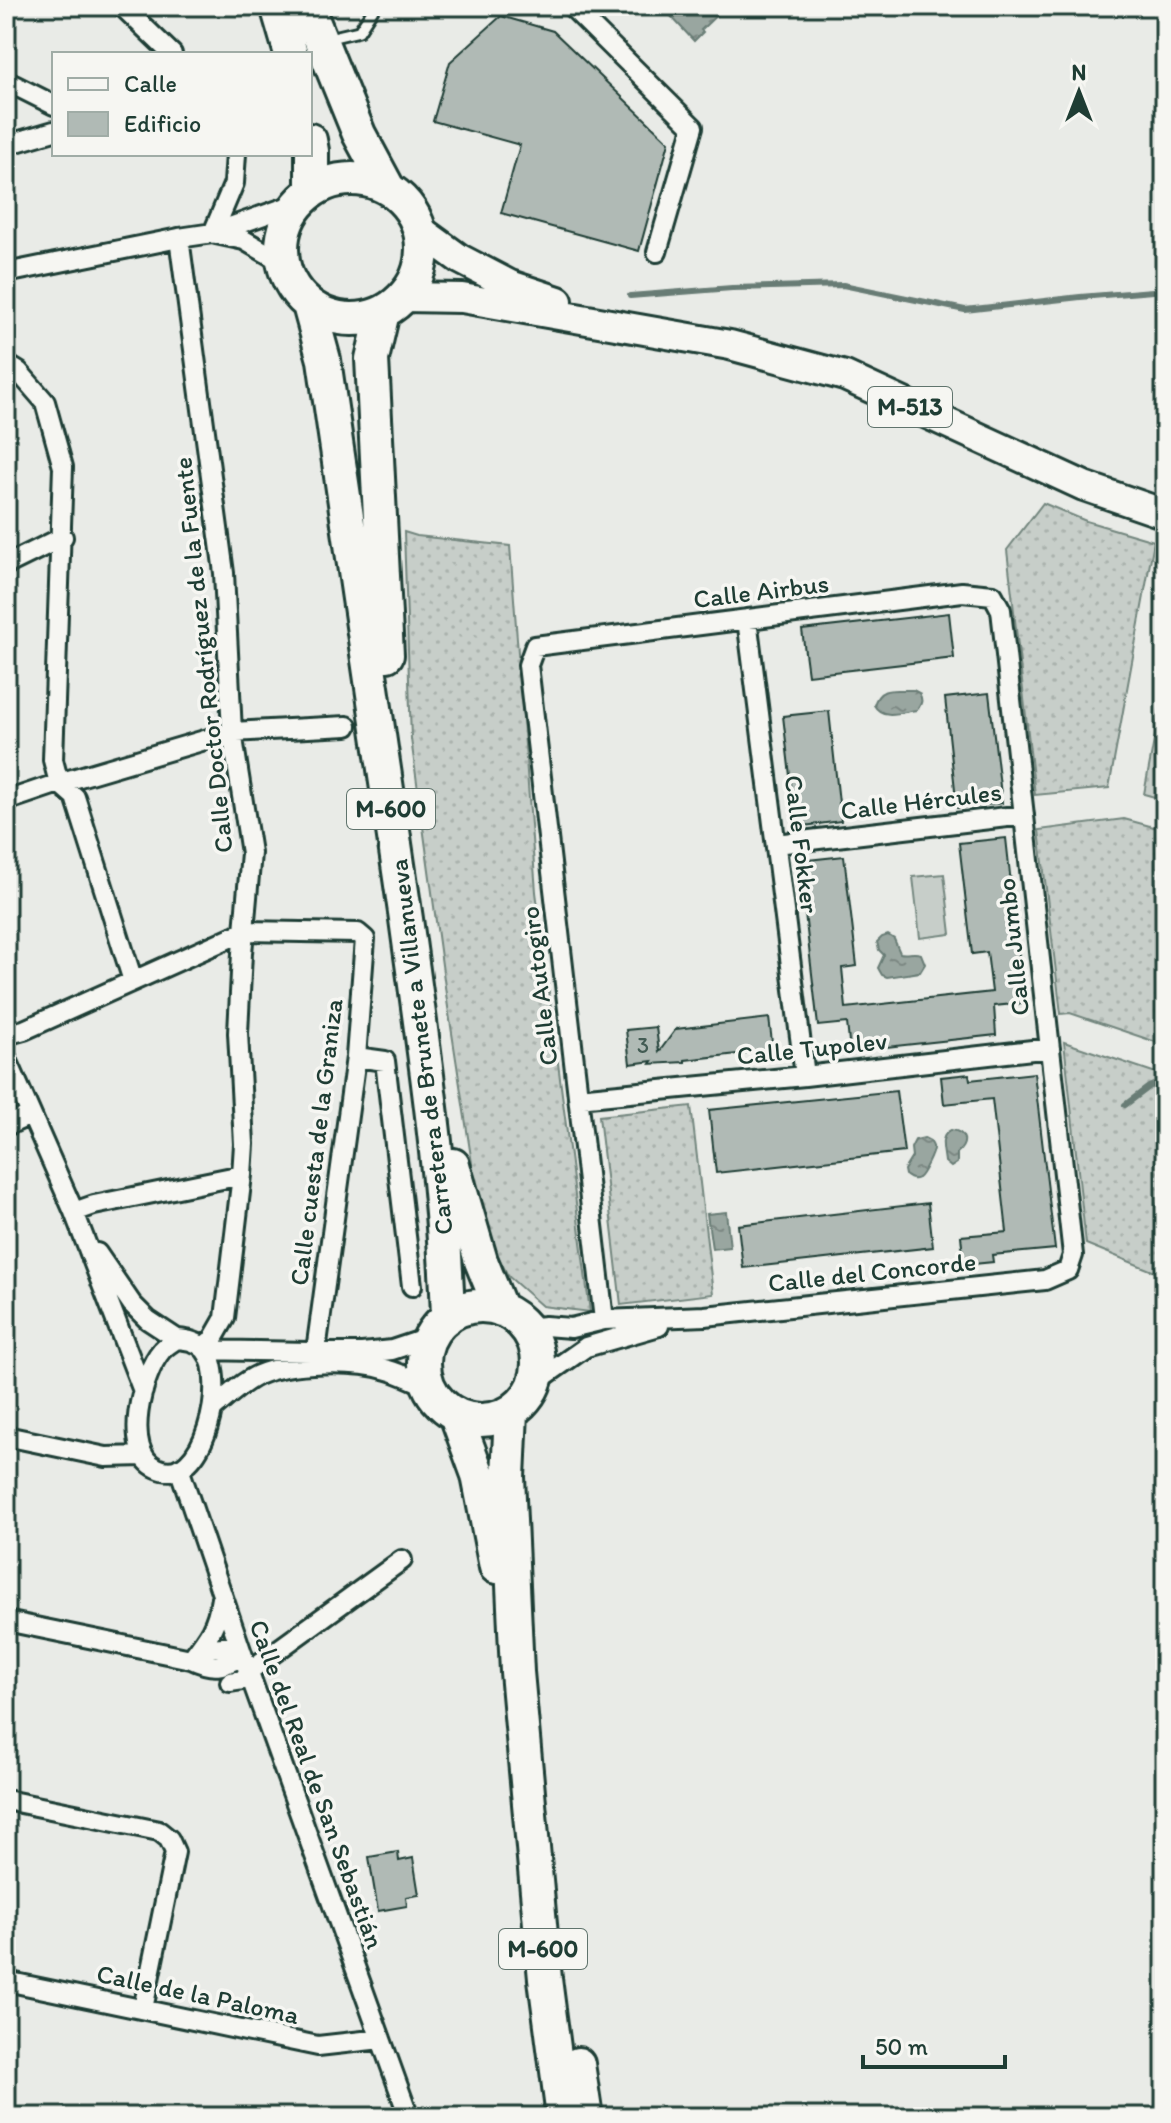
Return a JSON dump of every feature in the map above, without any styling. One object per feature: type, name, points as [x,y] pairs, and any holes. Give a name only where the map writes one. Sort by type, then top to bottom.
[{"type":"highway","points":[[277,6],[290,52]]},
{"type":"highway","points":[[307,6],[359,134],[388,188],[408,206],[420,230]]},
{"type":"highway","points":[[282,262],[283,231],[305,197],[311,156]]},
{"type":"highway","points":[[305,197],[336,180],[363,179],[388,188]]},
{"type":"highway","name":"M-600","points":[[393,304],[420,265],[420,230]]},
{"type":"highway","name":"M-600","points":[[282,262],[297,293],[309,305]]},
{"type":"highway","points":[[309,305],[333,316],[358,319],[393,304]]},
{"type":"highway","name":"Carretera de Brunete a Villanueva","points":[[393,304],[372,359],[388,678],[398,787],[438,1084],[452,1163],[481,1261],[513,1319]]},
{"type":"highway","name":"Carretera de Brunete a Villanueva","points":[[309,305],[324,360],[379,720],[422,1036],[440,1183],[439,1327]]},
{"type":"highway","points":[[439,1327],[464,1309],[482,1306],[513,1319]]},
{"type":"highway","name":"M-600","points":[[513,1319],[535,1344],[538,1363],[536,1382]]},
{"type":"highway","name":"M-600","points":[[439,1327],[425,1353],[424,1370],[435,1397],[456,1415],[478,1475],[517,1672]]},
{"type":"highway","points":[[456,1415],[475,1420],[494,1419],[511,1412],[526,1399],[536,1382]]},
{"type":"highway","name":"M-600","points":[[511,1412],[508,1477],[517,1672],[545,1979],[563,2117]]},
{"type":"highway","points":[[528,1781],[553,1893],[586,2117]]},
{"type":"main road","name":"M-513","points":[[420,230],[460,259],[510,285],[646,331]]},
{"type":"main road","name":"M-513","points":[[393,304],[462,298],[730,345],[845,376],[1084,486],[1165,514]]},
{"type":"street","points":[[122,6],[170,52]]},
{"type":"street","points":[[571,6],[693,127],[657,252]]},
{"type":"street","points":[[6,81],[52,104]]},
{"type":"street","points":[[6,145],[52,132]]},
{"type":"street","points":[[213,233],[234,183],[236,156]]},
{"type":"street","points":[[6,273],[213,233],[305,197]]},
{"type":"street","points":[[213,233],[244,240],[282,262]]},
{"type":"street","name":"Calle Doctor Rodríguez de la Fuente","points":[[179,238],[224,573],[232,732],[251,853],[238,1033],[244,1144],[242,1175],[225,1318],[204,1348]]},
{"type":"street","points":[[6,364],[19,372],[45,402],[63,467],[53,760],[59,783],[75,797],[133,981]]},
{"type":"street","points":[[6,565],[63,537]]},
{"type":"street","name":"Calle Airbus","points":[[535,646],[962,592],[993,595]]},
{"type":"street","name":"Calle Jumbo","points":[[993,595],[1001,610],[1073,1255],[1068,1270],[1045,1280]]},
{"type":"street","name":"Calle Fokker","points":[[747,619],[805,1076]]},
{"type":"street","name":"Calle Autogiro","points":[[535,646],[528,665],[604,1320]]},
{"type":"street","points":[[6,801],[232,732],[347,726]]},
{"type":"street","name":"Calle Hércules","points":[[776,844],[1024,815]]},
{"type":"street","points":[[6,1035],[24,1030],[245,931]]},
{"type":"street","name":"Calle cuesta de la Graniza","points":[[245,931],[358,933],[365,939],[356,1057],[316,1351]]},
{"type":"street","name":"Calle Tupolev","points":[[578,1098],[1050,1048]]},
{"type":"street","points":[[6,1057],[76,1220],[143,1391]]},
{"type":"street","points":[[356,1057],[385,1061],[412,1286]]},
{"type":"street","points":[[6,1126],[30,1115]]},
{"type":"street","points":[[76,1220],[94,1205],[242,1175]]},
{"type":"street","points":[[76,1220],[132,1304],[148,1320],[177,1339],[196,1342],[204,1348],[212,1366],[213,1409],[206,1436],[192,1459],[179,1468],[166,1471],[150,1464],[143,1456],[138,1436],[139,1408],[151,1368],[161,1351],[177,1339]]},
{"type":"street","name":"Calle del Concorde","points":[[513,1319],[571,1328],[604,1320],[705,1316],[1045,1280]]},
{"type":"street","name":"Calle del Concorde","points":[[536,1382],[586,1347],[705,1316]]},
{"type":"street","points":[[204,1348],[362,1353],[392,1350],[439,1327]]},
{"type":"street","points":[[213,1409],[241,1385],[260,1375],[302,1364],[386,1369],[429,1386]]},
{"type":"street","points":[[6,1436],[106,1457],[143,1456]]},
{"type":"street","name":"Calle del Real de San Sebastián","points":[[179,1468],[409,2117]]},
{"type":"street","points":[[6,1621],[223,1666],[244,1657],[402,1560]]},
{"type":"street","points":[[198,1662],[218,1617],[221,1592]]},
{"type":"street","points":[[230,1682],[243,1680],[244,1657]]},
{"type":"street","points":[[198,1662],[230,1682],[262,1708]]},
{"type":"street","points":[[6,1800],[159,1831],[169,1839],[175,1852],[143,2009]]},
{"type":"street","name":"Calle de la Paloma","points":[[6,1981],[318,2046],[381,2039]]},
{"type":"lane","points":[[321,40],[359,31],[375,6]]},
{"type":"shaded area","points":[[1043,503],[1086,521],[1154,541],[1109,788],[1035,795],[1007,550]]},
{"type":"shaded area","points":[[404,532],[510,546],[536,892],[590,1312],[542,1306],[508,1276],[481,1222],[411,739]]},
{"type":"shaded area","points":[[1165,682],[1165,800],[1144,794]]},
{"type":"shaded area","points":[[1124,819],[1165,830],[1165,1045],[1070,1013],[1061,1014],[1039,830]]},
{"type":"shaded area","points":[[944,874],[951,934],[920,938],[913,877]]},
{"type":"shaded area","points":[[1064,1042],[1165,1076],[1165,1276],[1086,1244]]},
{"type":"shaded area","points":[[691,1106],[713,1294],[621,1305],[599,1116]]},
{"type":"water","points":[[678,6],[726,6],[694,41],[669,14]]},
{"type":"water","points":[[913,690],[921,698],[917,710],[887,714],[874,705],[884,692]]},
{"type":"water","points":[[888,935],[894,939],[900,953],[921,954],[925,964],[920,972],[882,975],[878,968],[884,955],[877,942]]},
{"type":"water","points":[[951,1130],[961,1133],[964,1139],[957,1153],[957,1163],[951,1167],[945,1162],[943,1144],[944,1136]]},
{"type":"water","points":[[924,1138],[932,1145],[932,1154],[920,1176],[912,1179],[905,1175],[904,1170],[912,1157],[911,1148],[915,1140]]},
{"type":"water","points":[[726,1212],[730,1247],[712,1249],[707,1214]]},
{"type":"building","points":[[501,16],[553,31],[669,142],[639,251],[501,213],[520,145],[433,121],[450,62]]},
{"type":"building","points":[[949,613],[954,658],[808,675],[802,630]]},
{"type":"building","points":[[989,693],[1002,803],[957,808],[945,698]]},
{"type":"building","points":[[829,711],[841,821],[796,827],[783,716]]},
{"type":"building","points":[[1006,838],[1024,1003],[994,1006],[996,1035],[850,1051],[847,1023],[818,1026],[799,861],[844,856],[857,966],[842,968],[846,1008],[992,992],[987,952],[972,954],[959,843]]},
{"type":"building","points":[[769,1018],[773,1050],[685,1062],[630,1064],[626,1030],[656,1027],[659,1052],[676,1029]]},
{"type":"building","points":[[1034,1073],[1055,1249],[992,1255],[993,1262],[964,1265],[961,1236],[1007,1232],[992,1099],[944,1104],[941,1077],[969,1074],[970,1080]]},
{"type":"building","points":[[896,1091],[904,1152],[716,1173],[709,1110]]},
{"type":"building","points":[[928,1203],[933,1247],[743,1268],[738,1225]]},
{"type":"building","points":[[398,1852],[399,1861],[413,1858],[419,1895],[406,1897],[407,1906],[378,1911],[369,1857]]},
{"type":"waterway","points":[[630,296],[732,288],[843,285],[965,310],[1165,290]]},
{"type":"waterway","points":[[1125,1105],[1149,1087],[1165,1080]]}]
